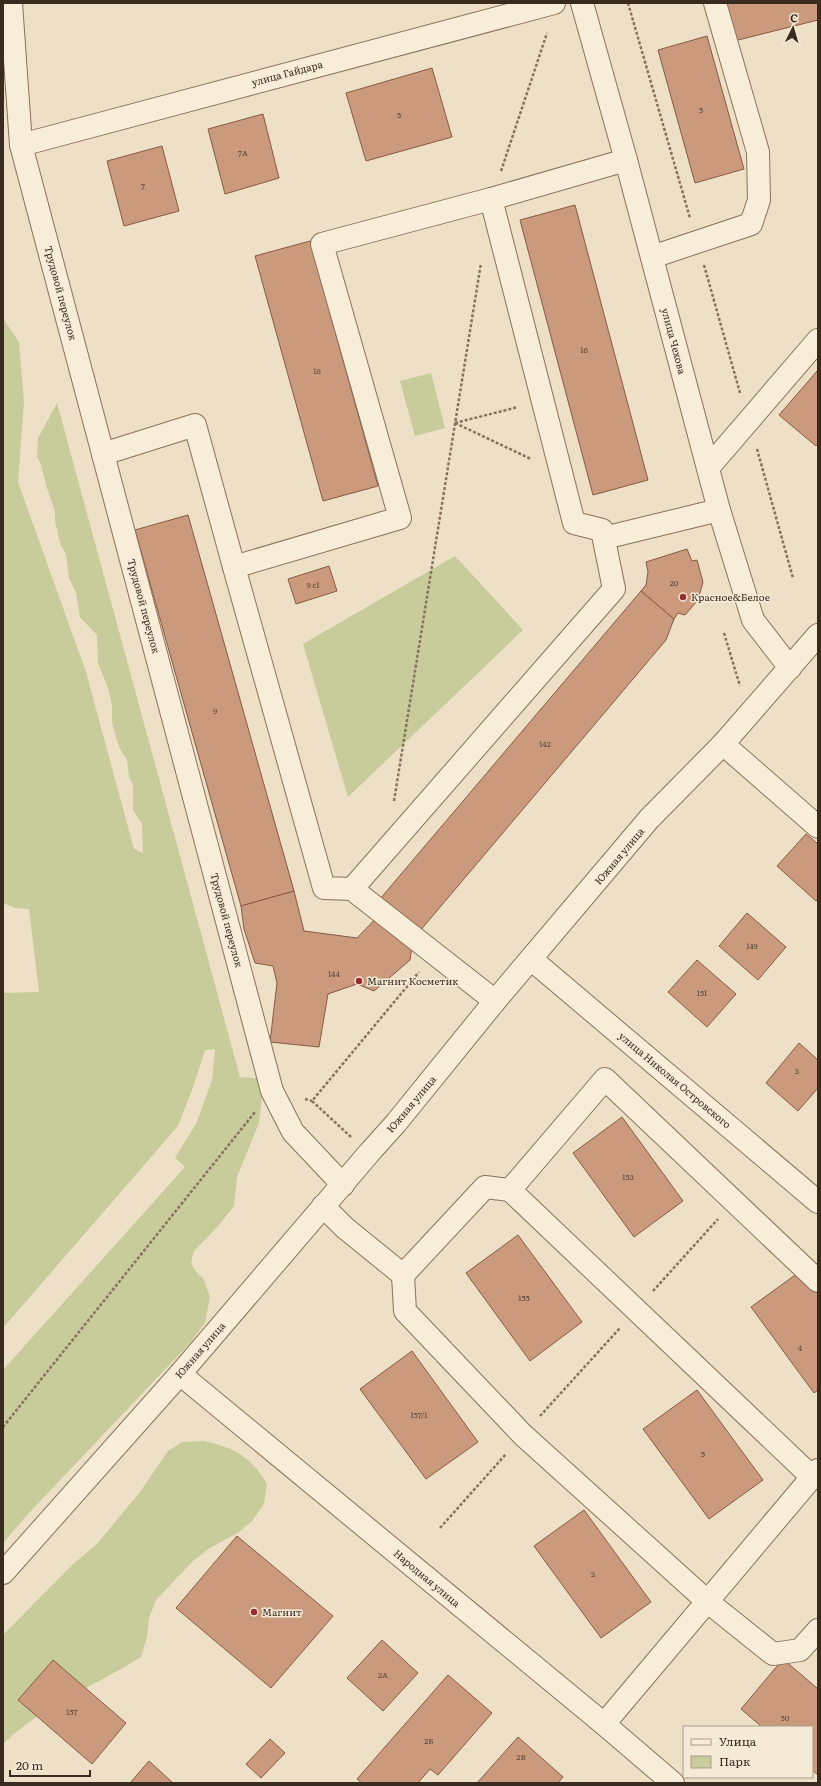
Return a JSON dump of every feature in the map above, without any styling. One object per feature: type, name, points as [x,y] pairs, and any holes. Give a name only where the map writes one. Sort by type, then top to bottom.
[{"type":"street","name":"Трудовой переулок","points":[[11,3],[21,145],[272,1091],[293,1132],[343,1185]]},
{"type":"street","name":"улица Гайдара","points":[[21,145],[554,3]]},
{"type":"street","name":"улица Чехова","points":[[582,3],[626,160],[719,510],[753,620],[790,668]]},
{"type":"street","points":[[652,257],[751,224],[759,200],[758,152],[715,3]]},
{"type":"street","points":[[234,567],[400,518],[322,244],[491,199],[626,160]]},
{"type":"street","points":[[352,889],[614,588],[602,530],[574,523],[491,199]]},
{"type":"street","points":[[708,468],[818,340]]},
{"type":"street","points":[[103,454],[195,425],[324,888],[352,889],[495,1002]]},
{"type":"street","points":[[604,538],[719,510]]},
{"type":"street","name":"Южная улица","points":[[3,1573],[180,1374],[370,1152],[396,1124],[495,1002],[649,819],[723,744],[818,635]]},
{"type":"street","points":[[723,744],[818,827]]},
{"type":"street","name":"улица Николая Островского","points":[[531,959],[818,1202]]},
{"type":"street","points":[[510,1190],[605,1079],[818,1281]]},
{"type":"street","points":[[604,1724],[708,1602],[815,1474],[636,1310],[510,1190],[486,1187],[403,1275],[405,1311],[523,1435],[708,1602],[773,1654],[800,1650],[818,1630]]},
{"type":"street","points":[[324,1206],[345,1228],[403,1275]]},
{"type":"street","name":"Народная улица","points":[[180,1374],[604,1724],[673,1783]]},
{"type":"path","points":[[628,3],[793,578]]},
{"type":"path","points":[[491,199],[547,33]]},
{"type":"path","points":[[393,804],[481,261]]},
{"type":"path","points":[[455,423],[542,400]]},
{"type":"path","points":[[455,423],[561,473]]},
{"type":"path","points":[[353,1139],[312,1101],[434,953]]},
{"type":"path","points":[[3,1427],[272,1091]]},
{"type":"path","points":[[440,1528],[734,1201]]},
{"type":"green space","points":[[3,318],[19,342],[24,402],[18,482],[86,672],[134,849],[143,853],[142,824],[133,810],[133,785],[129,777],[127,760],[119,747],[112,723],[112,705],[108,688],[98,663],[97,635],[80,617],[76,593],[69,578],[65,552],[61,546],[55,521],[55,512],[37,456],[38,438],[57,403],[240,1077],[257,1078],[262,1097],[259,1123],[237,1177],[234,1206],[219,1225],[194,1251],[191,1262],[196,1272],[203,1278],[210,1297],[205,1323],[190,1343],[27,1515],[3,1543],[3,1370],[185,1167],[175,1158],[196,1124],[212,1080],[215,1049],[205,1050],[178,1126],[3,1328],[3,993],[39,992],[29,909],[15,908],[3,903]]},
{"type":"green space","points":[[431,373],[445,428],[415,436],[400,381]]},
{"type":"green space","points":[[455,556],[523,630],[348,797],[303,644]]},
{"type":"green space","points":[[204,1441],[234,1450],[254,1466],[267,1484],[264,1504],[252,1521],[239,1532],[208,1549],[193,1561],[156,1600],[149,1618],[147,1637],[141,1657],[52,1707],[19,1730],[3,1744],[3,1635],[71,1566],[97,1544],[140,1492],[168,1451],[182,1442]]},
{"type":"building","points":[[721,3],[818,3],[818,20],[730,42]]},
{"type":"building","points":[[707,36],[744,169],[695,183],[658,50]]},
{"type":"building","points":[[432,68],[452,137],[366,161],[346,93]]},
{"type":"building","points":[[263,114],[279,178],[225,194],[208,129]]},
{"type":"building","points":[[162,146],[179,211],[124,226],[107,161]]},
{"type":"building","points":[[575,205],[648,480],[593,495],[520,220]]},
{"type":"building","points":[[310,241],[378,486],[323,501],[255,256]]},
{"type":"building","points":[[818,370],[818,444],[816,446],[779,415]]},
{"type":"building","points":[[188,515],[294,891],[241,906],[135,530]]},
{"type":"building","points":[[687,549],[692,561],[697,560],[703,582],[698,600],[685,615],[678,613],[674,619],[641,591],[646,585],[648,572],[646,562]]},
{"type":"building","points":[[329,566],[337,591],[296,604],[288,579]]},
{"type":"building","points":[[641,591],[674,619],[666,640],[419,932],[380,899]]},
{"type":"building","points":[[806,834],[818,844],[818,899],[816,901],[777,866]]},
{"type":"building","points":[[294,891],[304,931],[357,938],[388,906],[412,947],[410,960],[374,991],[357,984],[328,994],[319,1047],[270,1042],[277,983],[273,966],[255,963],[244,929],[241,906]]},
{"type":"building","points":[[747,913],[786,947],[758,980],[719,946]]},
{"type":"building","points":[[697,960],[736,994],[707,1027],[668,992]]},
{"type":"building","points":[[799,1043],[818,1060],[818,1088],[798,1111],[766,1083]]},
{"type":"building","points":[[622,1117],[683,1201],[634,1237],[573,1153]]},
{"type":"building","points":[[518,1235],[582,1322],[530,1361],[466,1273]]},
{"type":"building","points":[[802,1270],[818,1292],[818,1390],[814,1393],[751,1307]]},
{"type":"building","points":[[412,1351],[478,1442],[426,1479],[360,1389]]},
{"type":"building","points":[[697,1390],[763,1480],[709,1519],[643,1429]]},
{"type":"building","points":[[584,1510],[651,1602],[601,1638],[534,1546]]},
{"type":"building","name":"Магнит","points":[[237,1536],[333,1616],[271,1688],[176,1608]]},
{"type":"building","points":[[382,1640],[418,1673],[383,1711],[347,1678]]},
{"type":"building","points":[[783,1659],[818,1689],[818,1775],[813,1771],[813,1726],[761,1726],[741,1709]]},
{"type":"building","points":[[53,1660],[126,1723],[92,1764],[18,1700]]},
{"type":"building","points":[[448,1675],[492,1713],[438,1775],[430,1769],[418,1783],[362,1783],[357,1779]]},
{"type":"building","points":[[518,1737],[563,1777],[558,1783],[477,1783]]},
{"type":"building","points":[[270,1739],[285,1753],[261,1778],[246,1764]]},
{"type":"building","points":[[149,1761],[173,1783],[130,1783]]},
{"type":"place","name":"Красное&Белое","points":[[683,597]]},
{"type":"place","name":"Магнит Косметик","points":[[359,981]]},
{"type":"place","name":"Магнит","points":[[254,1612]]}]
